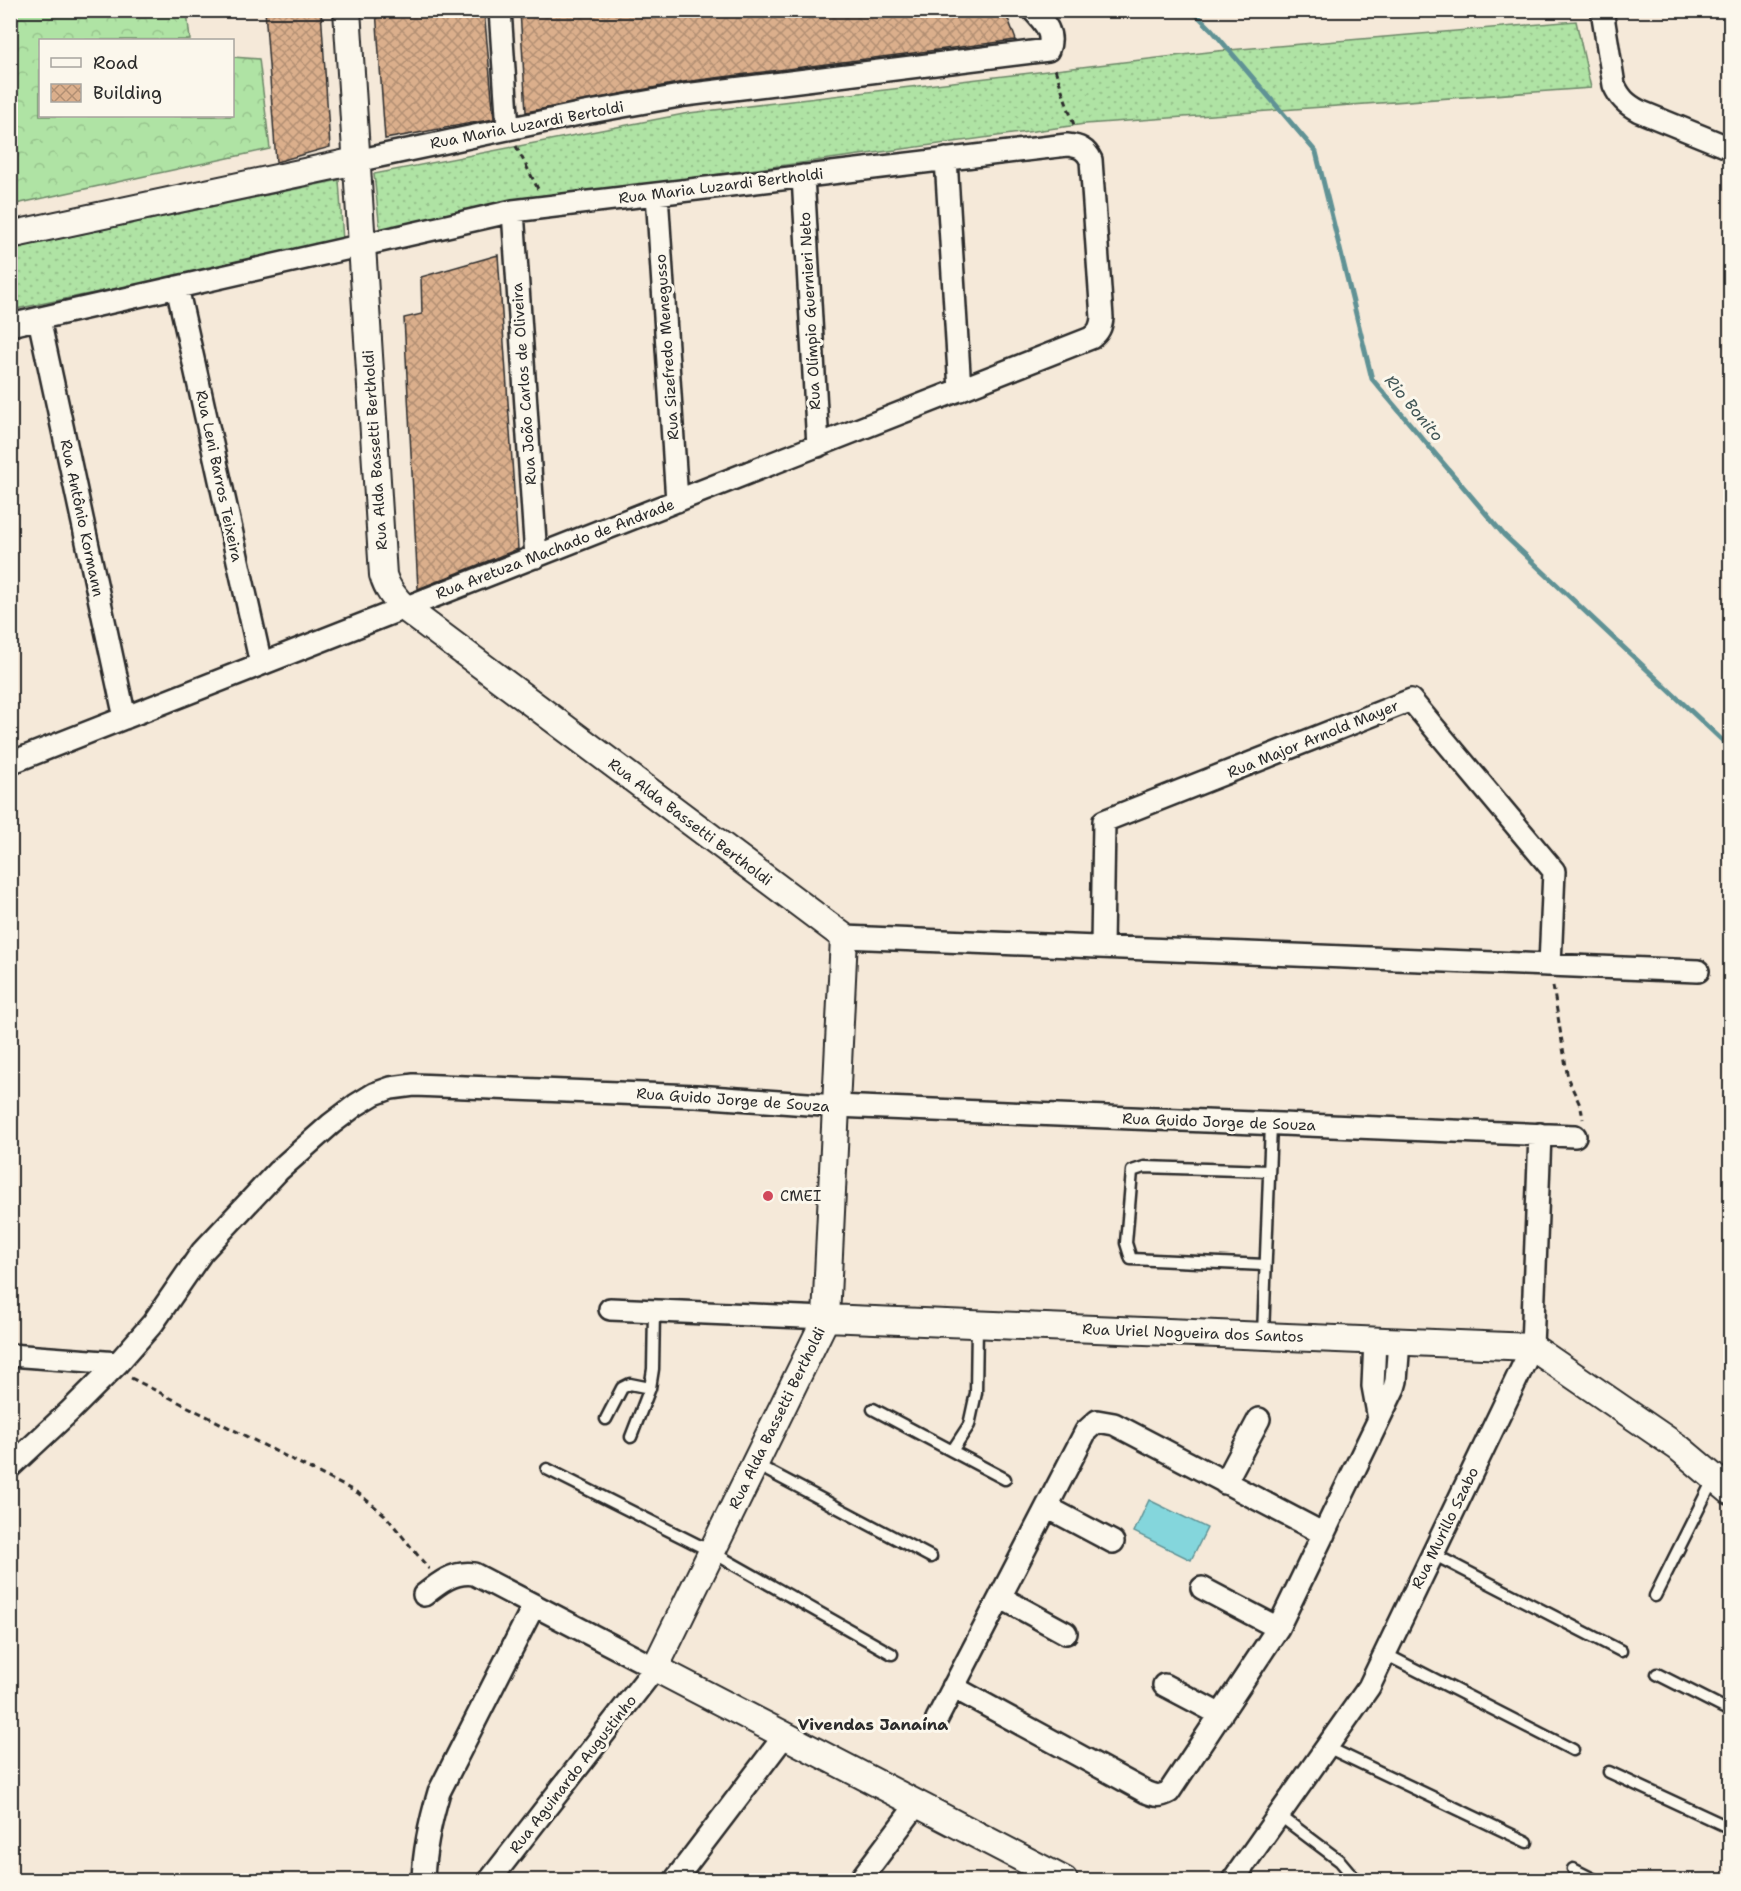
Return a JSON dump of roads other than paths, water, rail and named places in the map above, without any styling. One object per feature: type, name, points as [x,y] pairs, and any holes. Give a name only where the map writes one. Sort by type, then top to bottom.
[{"type":"street","name":"Rua Alda Bassetti Bertholdi","points":[[347,10],[383,575],[386,585],[405,608],[844,937],[826,1318],[655,1668]]},
{"type":"street","points":[[500,10],[508,129]]},
{"type":"street","name":"Rua Maria Luzardi Bertoldi","points":[[10,235],[356,160],[685,95],[1048,50],[1051,36],[1047,26],[1033,10]]},
{"type":"street","points":[[1602,10],[1614,85],[1619,96],[1639,111],[1731,148]]},
{"type":"street","name":"Rua Maria Luzardi Bertholdi","points":[[362,245],[513,211],[1067,145],[1082,148],[1091,160],[1102,318],[1102,325],[1098,332]]},
{"type":"street","points":[[946,159],[960,390]]},
{"type":"street","name":"Rua Olímpio Guernieri Neto","points":[[802,176],[818,446]]},
{"type":"street","name":"Rua Sizefredo Menegusso","points":[[657,194],[677,501]]},
{"type":"street","name":"Rua João Carlos de Oliveira","points":[[513,211],[536,556]]},
{"type":"street","points":[[10,325],[362,245]]},
{"type":"street","name":"Rua Leni Barros Teixeira","points":[[177,287],[261,664]]},
{"type":"street","name":"Rua Antônio Kormann","points":[[39,318],[125,718]]},
{"type":"street","name":"Rua Aretuza Machado de Andrade","points":[[10,763],[1082,342],[1098,332]]},
{"type":"street","name":"Rua Major Arnold Mayer","points":[[1102,947],[1104,821],[1411,700],[1554,871],[1550,965]]},
{"type":"street","points":[[844,937],[1698,971]]},
{"type":"street","name":"Rua Guido Jorge de Souza","points":[[10,1467],[118,1363],[153,1323],[202,1252],[278,1171],[356,1105],[374,1094],[391,1088],[431,1085],[713,1097],[836,1106],[1575,1136]]},
{"type":"street","name":"Rua Murillo Szabo","points":[[1233,1881],[1369,1687],[1532,1347],[1540,1134]]},
{"type":"street","name":"Rua Uriel Nogueira dos Santos","points":[[610,1309],[1532,1347]]},
{"type":"street","points":[[953,1688],[1154,1796],[1162,1796],[1169,1792],[1175,1787],[1278,1628],[1396,1381],[1387,1341]]},
{"type":"street","points":[[1532,1347],[1679,1448],[1722,1483]]},
{"type":"street","points":[[10,1355],[118,1363]]},
{"type":"street","points":[[1225,1483],[1259,1419]]},
{"type":"street","points":[[936,1719],[1086,1431],[1096,1420],[1114,1424],[1323,1534]]},
{"type":"street","points":[[1047,1507],[1113,1542]]},
{"type":"street","points":[[432,1589],[458,1574],[474,1574],[1058,1879]]},
{"type":"street","points":[[1202,1588],[1278,1628]]},
{"type":"street","points":[[1000,1597],[1066,1633]]},
{"type":"street","points":[[423,1881],[424,1854],[429,1824],[439,1792],[534,1605]]},
{"type":"street","name":"Rua Aguinardo Augustinho","points":[[490,1881],[655,1668]]},
{"type":"street","points":[[1164,1685],[1221,1715]]},
{"type":"street","points":[[675,1881],[785,1736]]},
{"type":"street","points":[[860,1881],[917,1804]]},
{"type":"lane","points":[[1263,1335],[1271,1124]]},
{"type":"lane","points":[[1265,1265],[1131,1259],[1126,1243],[1132,1171],[1144,1167],[1269,1171]]},
{"type":"lane","points":[[631,1437],[650,1389],[653,1369],[654,1311]]},
{"type":"lane","points":[[952,1451],[969,1425],[976,1393],[977,1324]]},
{"type":"lane","points":[[606,1419],[622,1388],[630,1384],[650,1389]]},
{"type":"lane","points":[[873,1409],[1005,1479]]},
{"type":"lane","points":[[754,1464],[931,1557]]},
{"type":"lane","points":[[547,1469],[712,1552],[892,1654]]},
{"type":"lane","points":[[1655,1596],[1722,1483]]},
{"type":"lane","points":[[1433,1554],[1621,1651]]},
{"type":"lane","points":[[1385,1654],[1573,1750]]},
{"type":"lane","points":[[1657,1674],[1731,1711]]},
{"type":"lane","points":[[1327,1747],[1527,1842]]},
{"type":"lane","points":[[1609,1772],[1731,1828]]},
{"type":"lane","points":[[1279,1815],[1340,1861],[1356,1881]]},
{"type":"lane","points":[[1573,1869],[1595,1881]]},
{"type":"water","points":[[1149,1500],[1207,1528],[1191,1560],[1134,1532]]},
{"type":"waterway","name":"Rio Bonito","points":[[1192,10],[1212,30],[1316,152],[1372,379],[1504,535],[1724,742],[1730,754]]},
{"type":"place","name":"CMEI","points":[[768,1196]]},
{"type":"district","name":"Vivendas Janaína","points":[[873,1724]]}]
